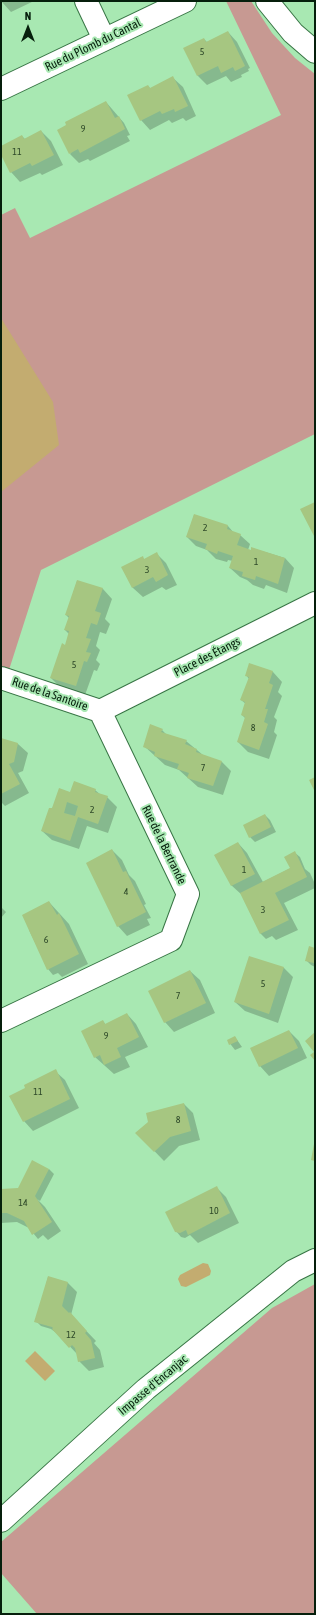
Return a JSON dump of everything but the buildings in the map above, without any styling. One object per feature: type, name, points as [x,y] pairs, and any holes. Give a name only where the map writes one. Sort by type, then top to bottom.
[{"type":"street","points":[[86,1],[104,39]]},
{"type":"street","name":"Rue du Plomb du Cantal","points":[[1,89],[185,1]]},
{"type":"street","points":[[267,1],[293,33],[315,52]]},
{"type":"street","name":"Place des Étangs","points":[[100,711],[315,604]]},
{"type":"street","name":"Rue de la Santoire","points":[[1,678],[100,711]]},
{"type":"street","name":"Rue de la Bertrande","points":[[1,1021],[171,940],[188,894],[100,711]]},
{"type":"street","name":"Impasse d'Encanjac","points":[[1,1521],[146,1389],[293,1271],[315,1260]]},
{"type":"shaded area","points":[[226,1],[251,1],[272,33],[295,58],[315,74],[315,434],[41,570],[8,673],[1,670],[1,215],[15,208],[30,238],[281,115]]},
{"type":"shaded area","points":[[1,318],[53,402],[59,445],[1,492]]},
{"type":"shaded area","points":[[203,1263],[208,1264],[211,1271],[210,1275],[186,1287],[181,1286],[178,1279],[180,1275]]},
{"type":"shaded area","points":[[315,1284],[315,1614],[37,1614],[1,1573],[1,1542],[272,1308]]},
{"type":"shaded area","points":[[35,1351],[55,1371],[45,1381],[25,1361]]}]
